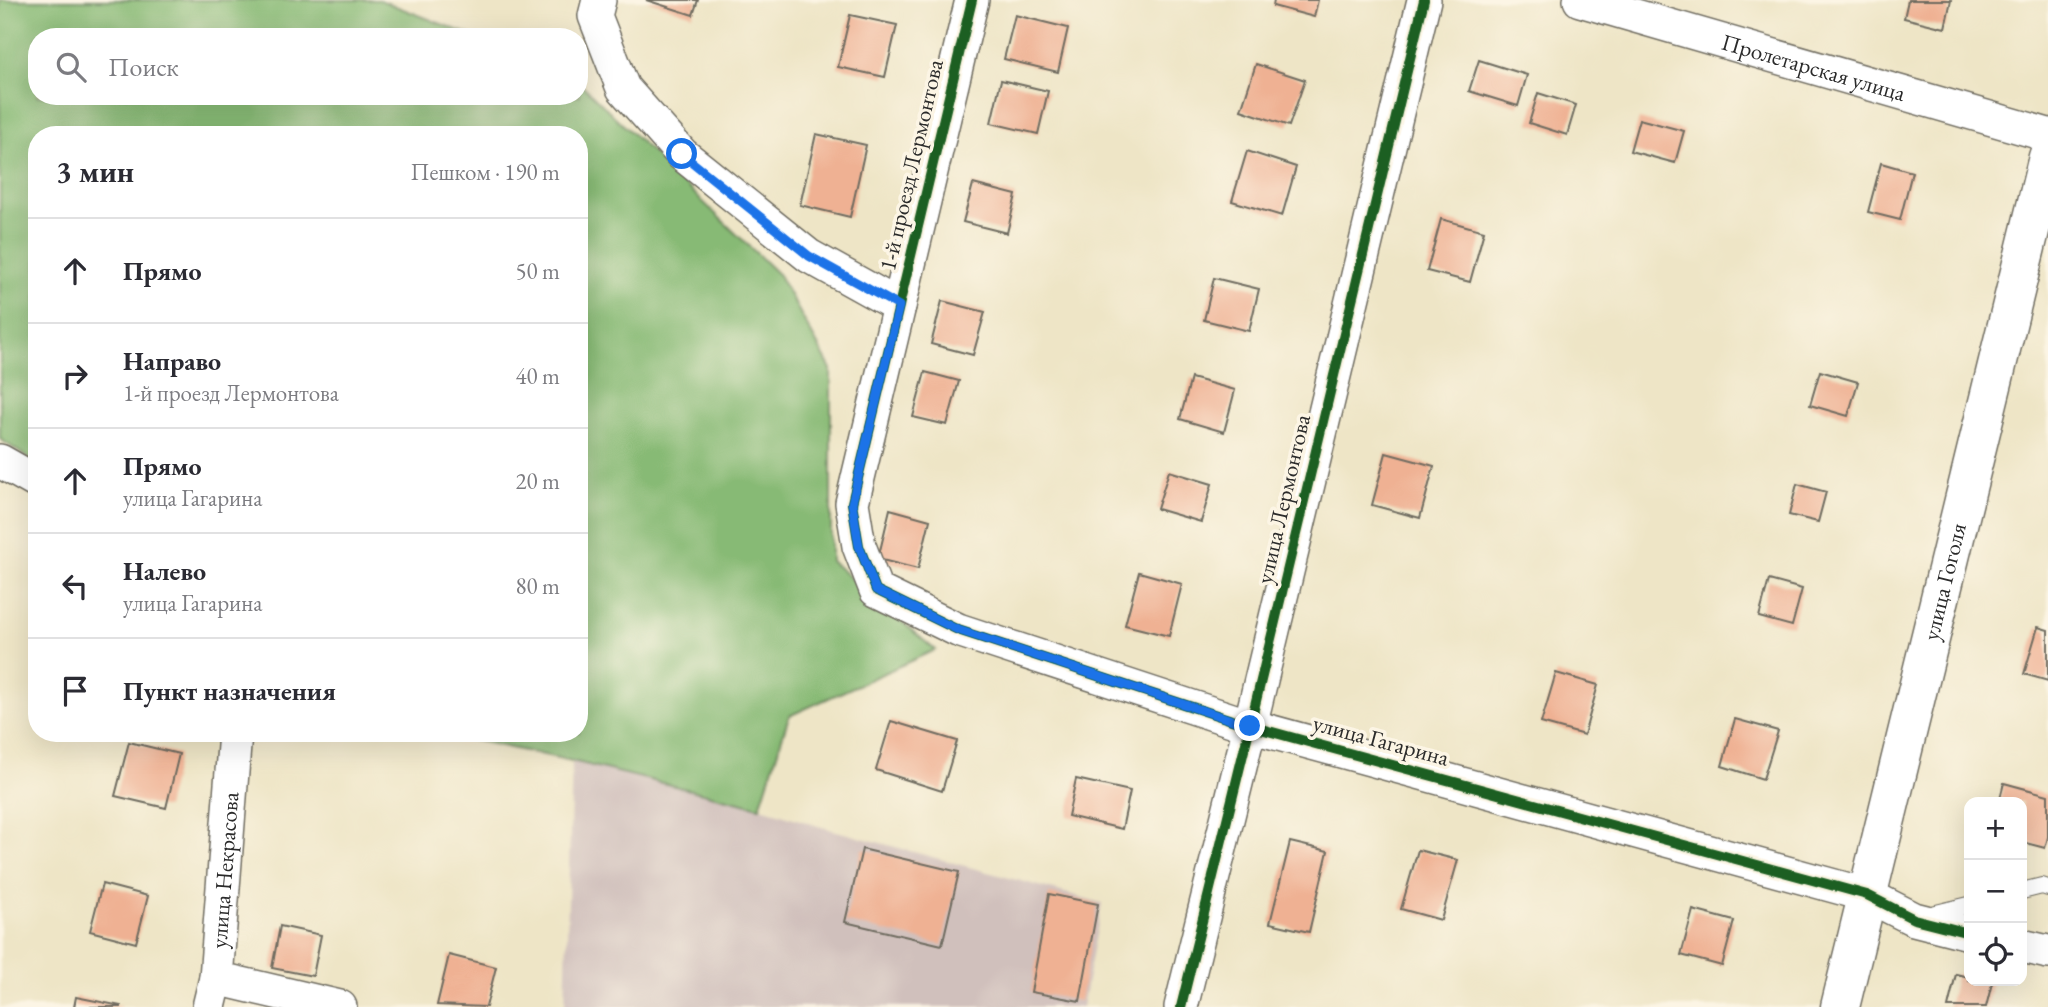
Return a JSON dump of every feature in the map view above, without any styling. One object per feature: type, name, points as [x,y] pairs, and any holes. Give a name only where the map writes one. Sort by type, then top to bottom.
[{"type":"street","name":"1-й проезд Лермонтова","points":[[852,503],[972,0]]},
{"type":"street","name":"улица Лермонтова","points":[[1181,1007],[1424,0]]},
{"type":"street","name":"Пролетарская улица","points":[[1580,0],[2048,135]]},
{"type":"street","points":[[597,8],[623,88],[682,154],[809,256],[899,306]]},
{"type":"street","name":"улица Гоголя","points":[[1840,1007],[2048,156]]},
{"type":"street","points":[[0,461],[28,477]]},
{"type":"street","name":"улица Гагарина","points":[[852,503],[859,546],[876,590],[958,630],[1250,726],[1867,895],[1914,919],[1964,932]]},
{"type":"street","name":"улица Некрасова","points":[[212,992],[234,742]]},
{"type":"street","points":[[2027,947],[2048,952]]},
{"type":"street","points":[[212,992],[340,1007]]},
{"type":"lane","points":[[2027,890],[2042,886],[2048,888]]},
{"type":"lane","points":[[1914,919],[1964,906]]},
{"type":"shaded area","points":[[572,761],[760,807],[818,826],[1102,903],[1082,1007],[565,1007]]},
{"type":"green space","points":[[0,0],[380,0],[452,28],[28,28],[28,105],[588,105],[588,91],[779,275],[831,369],[831,561],[935,650],[789,716],[760,807],[482,742],[588,742],[588,126],[28,126],[28,458],[0,439]]},
{"type":"building","points":[[646,0],[698,0],[693,15]]},
{"type":"building","points":[[1274,0],[1318,0],[1314,17],[1273,6]]},
{"type":"building","points":[[1908,0],[1951,0],[1945,28],[1904,18]]},
{"type":"building","points":[[850,15],[897,25],[885,77],[838,67]]},
{"type":"building","points":[[1015,15],[1068,28],[1058,72],[1004,59]]},
{"type":"building","points":[[1479,60],[1527,75],[1518,106],[1469,91]]},
{"type":"building","points":[[1256,64],[1305,80],[1289,126],[1241,110]]},
{"type":"building","points":[[1001,80],[1048,91],[1038,134],[991,123]]},
{"type":"building","points":[[1538,93],[1576,105],[1567,135],[1529,123]]},
{"type":"building","points":[[1639,119],[1684,131],[1675,163],[1630,151]]},
{"type":"building","points":[[816,134],[866,145],[850,217],[800,205]]},
{"type":"building","points":[[1247,151],[1296,167],[1282,216],[1232,201]]},
{"type":"building","points":[[1881,163],[1912,172],[1900,220],[1868,212]]},
{"type":"building","points":[[973,184],[1016,195],[1007,233],[963,222]]},
{"type":"building","points":[[1441,219],[1484,231],[1470,282],[1427,271]]},
{"type":"building","points":[[1214,278],[1259,289],[1249,331],[1204,320]]},
{"type":"building","points":[[942,301],[985,312],[973,355],[931,344]]},
{"type":"building","points":[[1820,371],[1858,382],[1848,416],[1810,405]]},
{"type":"building","points":[[925,372],[959,381],[947,425],[913,417]]},
{"type":"building","points":[[1191,378],[1235,390],[1224,432],[1180,419]]},
{"type":"building","points":[[1386,453],[1434,466],[1420,518],[1372,505]]},
{"type":"building","points":[[1169,471],[1212,484],[1201,522],[1157,509]]},
{"type":"building","points":[[1797,484],[1826,492],[1818,522],[1789,515]]},
{"type":"building","points":[[890,509],[930,520],[918,569],[878,559]]},
{"type":"building","points":[[1139,572],[1182,584],[1169,636],[1125,625]]},
{"type":"building","points":[[1769,580],[1802,589],[1792,626],[1759,617]]},
{"type":"building","points":[[2038,627],[2048,630],[2048,681],[2024,674]]},
{"type":"building","points":[[1556,673],[1598,685],[1584,735],[1541,723]]},
{"type":"building","points":[[1735,719],[1778,731],[1763,779],[1722,766]]},
{"type":"building","points":[[891,721],[957,741],[942,791],[876,770]]},
{"type":"building","points":[[129,742],[179,754],[166,808],[115,796]]},
{"type":"building","points":[[1076,779],[1130,791],[1122,829],[1068,816]]},
{"type":"building","points":[[2004,783],[2048,795],[2048,837],[2045,848],[2027,843],[2027,797],[2000,797]]},
{"type":"building","points":[[1290,842],[1328,851],[1309,932],[1270,923]]},
{"type":"building","points":[[862,849],[959,872],[942,945],[845,922]]},
{"type":"building","points":[[1418,850],[1458,860],[1441,920],[1401,909]]},
{"type":"building","points":[[102,884],[148,896],[136,943],[90,931]]},
{"type":"building","points":[[1049,894],[1098,904],[1080,1001],[1031,992]]},
{"type":"building","points":[[1693,910],[1734,921],[1722,966],[1681,955]]},
{"type":"building","points":[[280,926],[321,935],[313,976],[272,968]]},
{"type":"building","points":[[449,955],[496,967],[486,1007],[437,1005]]},
{"type":"building","points":[[1956,974],[1964,976],[1964,986],[1991,986],[1986,1007],[1948,1007]]},
{"type":"building","points":[[76,997],[121,1006],[121,1007],[74,1007]]},
{"type":"cycle path","points":[[972,0],[852,503],[859,546],[876,590],[958,630],[1250,726],[1867,895],[1914,919],[1964,932]]},
{"type":"cycle path","points":[[1181,1007],[1424,0]]},
{"type":"route","points":[[682,154],[809,256],[899,306],[852,503],[859,546],[876,590],[958,630],[1250,726]]}]
